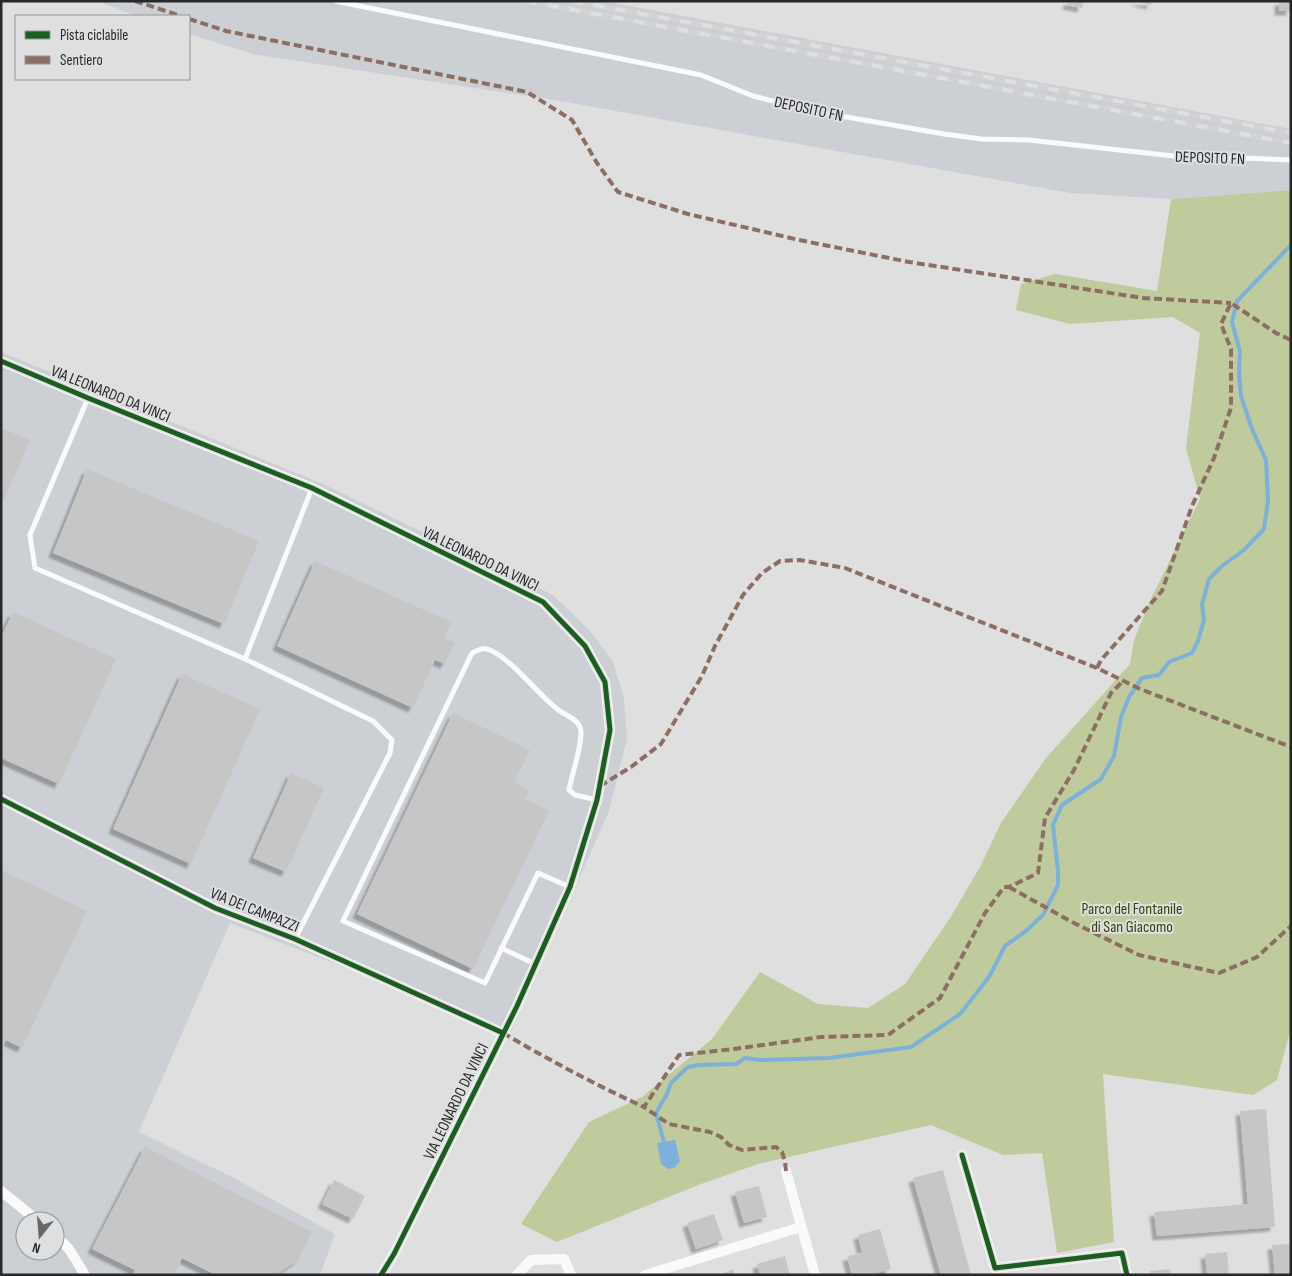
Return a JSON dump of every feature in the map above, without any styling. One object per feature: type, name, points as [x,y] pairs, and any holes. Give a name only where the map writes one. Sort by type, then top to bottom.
[{"type":"street","name":"VIA LEONARDO DA VINCI","points":[[1,361],[312,488],[543,602],[585,646],[605,682],[610,730],[597,800],[570,887],[503,1033],[394,1254],[380,1275]]},
{"type":"street","name":"VIA DEI CAMPAZZI","points":[[1,799],[215,908],[295,939],[503,1033]]},
{"type":"street","points":[[962,1155],[995,1268],[1122,1253],[1127,1275]]},
{"type":"street","points":[[786,1171],[815,1275]]},
{"type":"street","points":[[1,1191],[26,1211]]},
{"type":"street","points":[[645,1275],[801,1227]]},
{"type":"street","points":[[65,1246],[85,1275]]},
{"type":"street","points":[[517,1275],[531,1260],[564,1259],[571,1275]]},
{"type":"lane","name":"DEPOSITO FN","points":[[336,1],[701,75],[752,96],[818,112],[944,134],[981,139],[1029,140],[1201,160],[1244,158],[1291,160]]},
{"type":"lane","points":[[88,398],[30,535],[36,568],[245,659],[374,721],[392,740],[390,753],[295,939]]},
{"type":"lane","points":[[245,659],[312,488]]},
{"type":"lane","points":[[570,887],[538,873],[484,983],[343,921],[472,653],[481,648],[491,650],[509,664],[557,710],[580,726],[582,736],[569,790],[575,794],[597,800]]},
{"type":"lane","points":[[501,948],[536,964]]},
{"type":"shaded area","points":[[97,1],[603,1],[1291,129],[1291,190],[1171,199],[1070,193],[566,102],[253,54],[190,34],[190,15],[133,15]]},
{"type":"shaded area","points":[[1,352],[323,484],[553,595],[591,632],[613,662],[624,698],[627,739],[609,811],[511,1032],[230,923],[139,1132],[232,1177],[335,1234],[320,1275],[1,1275]]},
{"type":"green space","name":"Parco del Fontanile di San Giacomo","points":[[1291,190],[1291,1028],[1277,1080],[1253,1095],[1103,1074],[1114,1242],[1057,1253],[1042,1153],[1003,1155],[931,1125],[758,1164],[701,1184],[557,1242],[521,1224],[589,1122],[642,1097],[712,1039],[760,972],[818,1004],[868,1008],[905,984],[950,918],[980,867],[1001,823],[1046,758],[1130,664],[1134,640],[1150,601],[1200,499],[1186,448],[1200,333],[1173,317],[1070,324],[1016,310],[1021,284],[1055,274],[1157,291],[1171,199]]},
{"type":"water","points":[[675,1140],[680,1161],[674,1168],[668,1169],[661,1164],[657,1143]]},
{"type":"building","points":[[1068,1],[1083,1],[1082,8],[1067,5]]},
{"type":"building","points":[[1135,1],[1152,1],[1151,5]]},
{"type":"building","points":[[1279,1],[1291,1],[1291,11],[1279,11]]},
{"type":"building","points":[[1,428],[30,440],[1,507]]},
{"type":"building","points":[[87,469],[259,541],[224,624],[53,553]]},
{"type":"building","points":[[315,561],[451,622],[445,638],[455,643],[445,664],[435,660],[413,708],[277,646]]},
{"type":"building","points":[[13,612],[116,659],[59,784],[1,758],[1,637]]},
{"type":"building","points":[[182,674],[260,709],[191,864],[113,829]]},
{"type":"building","points":[[453,713],[530,750],[514,782],[529,790],[525,799],[549,811],[473,969],[357,914]]},
{"type":"building","points":[[291,773],[324,788],[286,872],[253,858]]},
{"type":"building","points":[[1,870],[87,911],[22,1048],[6,1040],[1,1051]]},
{"type":"building","points":[[1266,1109],[1275,1227],[1157,1236],[1154,1212],[1248,1204],[1240,1111]]},
{"type":"building","points":[[145,1147],[312,1232],[298,1260],[276,1275],[216,1275],[182,1258],[174,1275],[132,1275],[135,1270],[92,1249]]},
{"type":"building","points":[[943,1170],[971,1275],[941,1275],[913,1178]]},
{"type":"building","points":[[334,1180],[365,1196],[353,1219],[322,1204]]},
{"type":"building","points":[[759,1186],[767,1217],[744,1223],[735,1192]]},
{"type":"building","points":[[714,1214],[723,1240],[696,1249],[687,1223]]},
{"type":"building","points":[[880,1229],[891,1269],[869,1275],[852,1275],[847,1257],[862,1252],[858,1235]]},
{"type":"building","points":[[1291,1244],[1291,1275],[1275,1275],[1272,1245]]},
{"type":"building","points":[[1227,1252],[1229,1275],[1207,1275],[1205,1254]]},
{"type":"building","points":[[785,1256],[790,1275],[760,1275],[757,1264]]},
{"type":"building","points":[[733,1269],[735,1275],[719,1275]]},
{"type":"building","points":[[1170,1269],[1171,1275],[1150,1275],[1150,1271]]},
{"type":"waterway","points":[[664,1142],[656,1113],[671,1083],[688,1067],[736,1064],[745,1058],[760,1060],[829,1058],[911,1047],[960,1014],[989,977],[1005,946],[1026,931],[1043,915],[1058,885],[1053,825],[1062,805],[1101,779],[1114,756],[1121,717],[1129,697],[1142,678],[1159,675],[1169,662],[1192,653],[1198,641],[1204,620],[1202,605],[1209,579],[1222,566],[1244,550],[1264,529],[1268,500],[1266,460],[1252,429],[1241,396],[1240,352],[1232,322],[1237,301],[1291,245]]},
{"type":"railway","points":[[526,1],[1291,143]]},
{"type":"railway","points":[[572,1],[1291,133]]},
{"type":"marked path","points":[[135,1],[178,15]]},
{"type":"marked path","points":[[190,19],[226,31],[527,92],[572,120],[597,163],[618,192],[688,214],[799,240],[909,262],[1143,298],[1231,303]]},
{"type":"marked path","points":[[1097,668],[1101,660],[1162,591],[1192,506],[1214,458],[1231,408],[1231,349],[1221,324],[1231,303],[1276,333],[1291,340]]},
{"type":"marked path","points":[[600,786],[631,767],[661,744],[702,676],[715,646],[743,595],[762,573],[780,561],[800,560],[845,568],[1097,668],[1140,689],[1291,747]]},
{"type":"marked path","points":[[786,1171],[782,1152],[776,1147],[742,1150],[729,1145],[721,1137],[710,1132],[669,1124],[644,1107],[679,1055],[821,1037],[888,1035],[940,998],[985,913],[1004,887],[1009,887],[1038,873],[1045,818],[1074,770],[1111,693],[1123,681]]},
{"type":"marked path","points":[[1009,887],[1072,922],[1139,955],[1219,973],[1257,957],[1291,926]]},
{"type":"marked path","points":[[503,1033],[573,1072],[644,1107]]},
{"type":"cycle path","points":[[1,361],[312,488],[543,602],[585,646],[605,682],[610,730],[597,800],[570,887],[517,1006],[394,1254],[381,1275]]},
{"type":"cycle path","points":[[1,799],[215,908],[295,939],[503,1033]]},
{"type":"cycle path","points":[[962,1155],[995,1268],[1122,1253],[1127,1275]]}]
